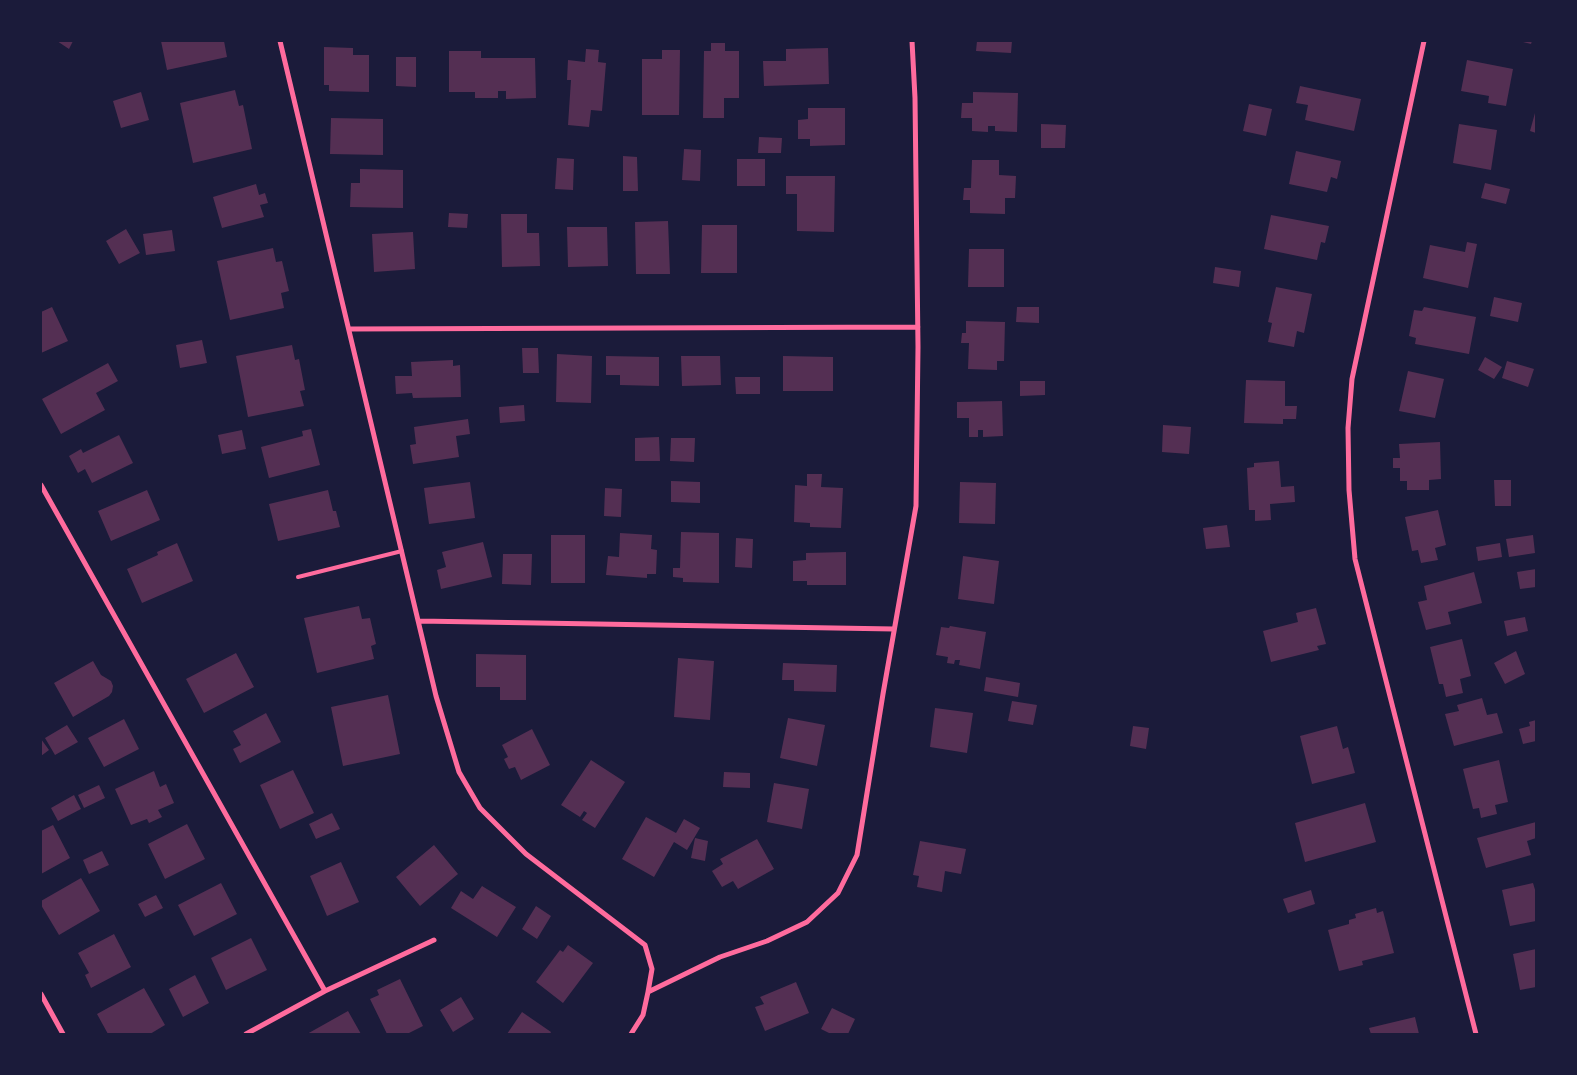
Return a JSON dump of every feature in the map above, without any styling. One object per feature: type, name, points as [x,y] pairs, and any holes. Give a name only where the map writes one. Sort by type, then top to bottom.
[{"type":"street","points":[[280,41],[436,696],[459,772],[480,808],[526,854],[645,946],[652,969],[643,1015],[631,1034]]},
{"type":"street","points":[[648,992],[720,957],[767,941],[807,922],[838,893],[857,855],[916,506],[918,327],[912,41]]},
{"type":"street","points":[[1424,41],[1352,379],[1348,428],[1349,490],[1354,559],[1476,1034]]},
{"type":"street","points":[[350,329],[918,327]]},
{"type":"street","points":[[41,485],[43,492],[325,991]]},
{"type":"street","points":[[419,621],[894,629]]},
{"type":"street","points":[[246,1034],[325,991],[434,940]]},
{"type":"street","points":[[41,994],[63,1034]]},
{"type":"lane","points":[[298,577],[402,551]]},
{"type":"building","points":[[57,41],[73,41],[69,49]]},
{"type":"building","points":[[161,41],[224,41],[227,57],[167,70]]},
{"type":"building","points":[[977,41],[1012,41],[1011,53],[976,51]]},
{"type":"building","points":[[1519,41],[1532,41],[1531,44]]},
{"type":"building","points":[[711,43],[725,43],[725,51],[739,51],[739,98],[724,98],[724,118],[703,118],[704,51],[711,51]]},
{"type":"building","points":[[324,47],[353,48],[353,55],[369,55],[369,92],[329,91],[329,85],[324,85]]},
{"type":"building","points":[[828,48],[829,84],[764,86],[763,61],[786,61],[786,49]]},
{"type":"building","points":[[586,49],[599,50],[598,62],[606,63],[602,111],[591,110],[589,127],[568,125],[571,80],[567,80],[568,60],[585,62]]},
{"type":"building","points":[[662,50],[680,50],[679,115],[642,115],[642,59],[662,59]]},
{"type":"building","points":[[449,51],[481,51],[481,58],[535,58],[536,98],[506,99],[506,91],[498,91],[498,98],[475,98],[475,92],[449,92]]},
{"type":"building","points":[[396,57],[416,57],[416,87],[396,86]]},
{"type":"building","points":[[1467,60],[1513,69],[1506,106],[1488,103],[1489,96],[1461,91]]},
{"type":"building","points":[[1300,86],[1361,99],[1354,131],[1305,120],[1308,105],[1296,103]]},
{"type":"building","points":[[235,90],[239,106],[243,105],[252,149],[193,163],[180,103]]},
{"type":"building","points":[[141,92],[149,120],[121,128],[113,101]]},
{"type":"building","points":[[973,92],[1018,93],[1017,132],[995,131],[995,126],[988,126],[988,132],[972,131],[972,118],[961,118],[962,103],[973,103]]},
{"type":"building","points":[[1249,104],[1272,109],[1266,136],[1243,131]]},
{"type":"building","points":[[808,108],[845,108],[845,145],[810,146],[810,139],[798,139],[798,120],[808,119]]},
{"type":"building","points":[[1536,113],[1536,133],[1530,131]]},
{"type":"building","points":[[331,118],[383,119],[383,155],[330,154]]},
{"type":"building","points":[[1041,124],[1066,125],[1065,148],[1041,148]]},
{"type":"building","points":[[1459,124],[1497,130],[1491,170],[1453,163]]},
{"type":"building","points":[[759,137],[782,138],[781,153],[758,153]]},
{"type":"building","points":[[684,149],[701,150],[700,181],[682,180]]},
{"type":"building","points":[[1296,151],[1341,161],[1337,179],[1331,177],[1327,192],[1289,184]]},
{"type":"building","points":[[623,156],[637,157],[638,191],[623,191]]},
{"type":"building","points":[[557,158],[574,159],[573,190],[555,189]]},
{"type":"building","points":[[737,159],[765,159],[765,186],[737,186]]},
{"type":"building","points":[[972,160],[999,160],[999,175],[1016,176],[1015,198],[1005,198],[1005,214],[970,213],[970,200],[963,200],[964,188],[971,188]]},
{"type":"building","points":[[360,169],[403,170],[403,208],[350,207],[351,183],[360,183]]},
{"type":"building","points":[[786,176],[835,176],[834,232],[797,231],[797,194],[786,194]]},
{"type":"building","points":[[1485,183],[1510,189],[1506,204],[1481,198]]},
{"type":"building","points":[[256,184],[259,195],[265,193],[268,203],[260,205],[264,217],[222,228],[213,197]]},
{"type":"building","points":[[449,213],[468,214],[467,228],[448,227]]},
{"type":"building","points":[[501,214],[527,214],[527,233],[539,233],[540,266],[502,267]]},
{"type":"building","points":[[1271,215],[1329,226],[1325,243],[1321,242],[1317,260],[1264,249]]},
{"type":"building","points":[[668,221],[670,274],[636,274],[635,222]]},
{"type":"building","points":[[702,225],[737,225],[737,273],[701,273]]},
{"type":"building","points":[[567,227],[607,227],[608,266],[568,267]]},
{"type":"building","points":[[126,229],[140,253],[119,264],[106,241]]},
{"type":"building","points":[[172,230],[175,251],[146,255],[143,234]]},
{"type":"building","points":[[413,232],[415,269],[374,272],[372,234]]},
{"type":"building","points":[[1467,242],[1477,244],[1468,288],[1423,278],[1430,245],[1465,252]]},
{"type":"building","points":[[273,248],[276,262],[282,261],[289,291],[281,293],[284,308],[230,320],[217,261]]},
{"type":"building","points":[[969,249],[1004,249],[1004,287],[968,287]]},
{"type":"building","points":[[1215,267],[1241,271],[1239,287],[1213,283]]},
{"type":"building","points":[[1276,287],[1312,294],[1304,333],[1297,331],[1294,347],[1268,342],[1272,323],[1268,322]]},
{"type":"building","points":[[1494,297],[1522,303],[1518,322],[1490,316]]},
{"type":"building","points":[[52,307],[68,341],[41,353],[41,312]]},
{"type":"building","points":[[1017,307],[1039,307],[1039,323],[1016,322]]},
{"type":"building","points":[[1424,307],[1476,317],[1469,354],[1415,344],[1416,338],[1409,336],[1414,310],[1422,311]]},
{"type":"building","points":[[966,321],[1005,322],[1004,361],[997,361],[997,370],[968,369],[969,343],[961,343],[962,333],[966,333]]},
{"type":"building","points":[[202,340],[207,363],[180,368],[176,345]]},
{"type":"building","points":[[292,345],[295,360],[299,359],[305,390],[300,391],[304,406],[248,417],[236,356]]},
{"type":"building","points":[[522,348],[538,348],[539,373],[523,373]]},
{"type":"building","points":[[557,354],[592,356],[591,403],[556,402]]},
{"type":"building","points":[[606,356],[659,357],[659,386],[620,385],[620,375],[606,375]]},
{"type":"building","points":[[681,356],[720,356],[721,385],[682,386]]},
{"type":"building","points":[[783,356],[833,357],[833,391],[783,391]]},
{"type":"building","points":[[1485,357],[1502,367],[1494,379],[1478,370]]},
{"type":"building","points":[[453,360],[453,366],[460,365],[461,397],[413,398],[412,393],[396,394],[395,376],[412,376],[411,362]]},
{"type":"building","points":[[1507,361],[1534,369],[1528,387],[1502,378]]},
{"type":"building","points":[[108,363],[118,381],[96,393],[105,410],[61,434],[42,399]]},
{"type":"building","points":[[1408,371],[1444,379],[1435,418],[1399,411]]},
{"type":"building","points":[[735,377],[760,377],[760,394],[736,394]]},
{"type":"building","points":[[1246,380],[1285,381],[1285,406],[1297,406],[1296,419],[1283,419],[1283,424],[1244,423]]},
{"type":"building","points":[[1020,381],[1045,381],[1045,395],[1020,396]]},
{"type":"building","points":[[1002,401],[1003,436],[983,437],[983,430],[978,430],[978,437],[969,437],[969,418],[957,418],[957,402]]},
{"type":"building","points":[[524,405],[525,421],[500,423],[499,407]]},
{"type":"building","points":[[468,419],[470,434],[456,436],[459,457],[413,464],[410,445],[416,444],[414,427]]},
{"type":"building","points":[[1163,425],[1191,427],[1189,454],[1162,452]]},
{"type":"building","points":[[311,429],[320,465],[269,478],[261,447],[303,436],[302,431]]},
{"type":"building","points":[[242,430],[246,449],[222,454],[218,435]]},
{"type":"building","points":[[119,435],[133,463],[92,483],[85,469],[78,473],[69,456],[81,449],[83,453]]},
{"type":"building","points":[[659,437],[660,461],[635,461],[635,438]]},
{"type":"building","points":[[671,438],[695,438],[694,462],[670,461]]},
{"type":"building","points":[[1440,442],[1441,479],[1429,480],[1429,490],[1407,490],[1407,481],[1400,481],[1400,468],[1393,468],[1393,458],[1400,458],[1399,444]]},
{"type":"building","points":[[1279,461],[1281,487],[1294,486],[1295,502],[1270,504],[1271,520],[1255,521],[1255,510],[1249,510],[1247,468],[1254,467],[1254,463]]},
{"type":"building","points":[[807,474],[822,474],[821,487],[843,488],[841,528],[810,527],[810,523],[794,522],[795,485],[807,486]]},
{"type":"building","points":[[1494,480],[1511,480],[1511,506],[1495,506]]},
{"type":"building","points":[[671,481],[700,482],[700,503],[671,502]]},
{"type":"building","points":[[470,482],[475,518],[429,524],[424,488]]},
{"type":"building","points":[[960,482],[996,483],[995,524],[959,523]]},
{"type":"building","points":[[605,488],[622,489],[621,517],[604,516]]},
{"type":"building","points":[[147,490],[160,520],[111,541],[98,511]]},
{"type":"building","points":[[328,490],[333,511],[336,511],[340,527],[278,541],[269,504]]},
{"type":"building","points":[[1438,510],[1446,545],[1435,548],[1438,560],[1421,563],[1418,550],[1412,551],[1405,517]]},
{"type":"building","points":[[1227,525],[1230,547],[1206,549],[1203,528]]},
{"type":"building","points":[[681,532],[719,533],[719,583],[683,582],[683,578],[673,577],[673,568],[680,568]]},
{"type":"building","points":[[620,533],[652,535],[651,549],[657,550],[656,574],[647,574],[647,578],[606,575],[608,556],[619,557]]},
{"type":"building","points":[[551,535],[585,535],[585,583],[551,583]]},
{"type":"building","points":[[1533,535],[1535,553],[1509,557],[1506,539]]},
{"type":"building","points":[[736,538],[753,539],[752,568],[735,567]]},
{"type":"building","points":[[483,542],[492,577],[441,589],[437,570],[446,567],[442,552]]},
{"type":"building","points":[[177,543],[193,581],[142,603],[127,569],[158,555],[157,552]]},
{"type":"building","points":[[1500,543],[1502,557],[1478,561],[1476,547]]},
{"type":"building","points":[[846,552],[846,585],[807,585],[807,581],[793,581],[793,561],[806,560],[806,553]]},
{"type":"building","points":[[503,554],[532,554],[531,585],[502,584]]},
{"type":"building","points":[[963,556],[999,561],[994,604],[958,599]]},
{"type":"building","points":[[1536,569],[1536,587],[1520,589],[1517,572]]},
{"type":"building","points":[[1474,572],[1482,603],[1448,612],[1451,624],[1426,630],[1418,602],[1427,600],[1424,586]]},
{"type":"building","points":[[359,606],[362,619],[370,618],[376,644],[371,646],[374,659],[317,673],[304,618]]},
{"type":"building","points":[[1316,608],[1326,644],[1317,646],[1319,650],[1271,662],[1263,631],[1298,622],[1296,613]]},
{"type":"building","points":[[1525,617],[1528,631],[1507,636],[1504,621]]},
{"type":"building","points":[[950,626],[986,632],[980,669],[959,665],[960,660],[955,660],[954,664],[947,663],[948,657],[936,655],[941,627],[949,628]]},
{"type":"building","points":[[1462,639],[1471,676],[1460,679],[1463,693],[1446,697],[1443,684],[1439,684],[1430,647]]},
{"type":"building","points":[[1516,651],[1525,674],[1505,684],[1494,663]]},
{"type":"building","points":[[236,653],[254,687],[204,713],[186,679]]},
{"type":"building","points":[[476,654],[526,655],[526,700],[500,700],[500,687],[476,687]]},
{"type":"building","points":[[678,658],[714,661],[710,720],[674,717]]},
{"type":"building","points":[[93,661],[101,675],[111,681],[113,686],[112,692],[109,696],[73,717],[54,683]]},
{"type":"building","points":[[783,663],[837,665],[836,692],[794,691],[794,680],[782,680]]},
{"type":"building","points":[[986,677],[1020,683],[1018,697],[984,691]]},
{"type":"building","points":[[388,695],[400,754],[343,766],[331,707]]},
{"type":"building","points":[[1482,698],[1487,715],[1497,713],[1503,733],[1454,746],[1445,714],[1459,711],[1457,705]]},
{"type":"building","points":[[1012,701],[1037,705],[1033,725],[1008,721]]},
{"type":"building","points":[[935,708],[973,713],[967,753],[930,747]]},
{"type":"building","points":[[266,713],[281,742],[240,763],[233,749],[241,745],[233,731]]},
{"type":"building","points":[[788,718],[825,725],[817,766],[780,758]]},
{"type":"building","points":[[124,719],[139,749],[104,767],[88,738]]},
{"type":"building","points":[[1536,720],[1536,741],[1523,744],[1519,729],[1530,726],[1529,722]]},
{"type":"building","points":[[67,725],[78,742],[55,755],[45,738]]},
{"type":"building","points":[[1133,726],[1149,728],[1146,749],[1130,746]]},
{"type":"building","points":[[1337,726],[1343,749],[1348,747],[1355,773],[1312,784],[1300,736]]},
{"type":"building","points":[[532,729],[550,765],[521,780],[515,767],[509,769],[504,759],[508,757],[502,745]]},
{"type":"building","points":[[41,739],[49,750],[41,756]]},
{"type":"building","points":[[591,760],[625,782],[595,828],[582,820],[587,813],[584,811],[580,817],[561,805]]},
{"type":"building","points":[[1499,760],[1508,802],[1495,805],[1497,814],[1481,818],[1479,808],[1473,809],[1463,769]]},
{"type":"building","points":[[293,770],[314,813],[280,829],[260,785]]},
{"type":"building","points":[[154,771],[160,787],[166,784],[174,803],[158,810],[162,817],[149,823],[147,819],[131,825],[115,789]]},
{"type":"building","points":[[724,772],[750,773],[750,788],[723,787]]},
{"type":"building","points":[[774,783],[809,789],[802,829],[767,822]]},
{"type":"building","points":[[99,785],[105,798],[84,808],[78,795]]},
{"type":"building","points":[[74,795],[81,809],[58,821],[51,808]]},
{"type":"building","points":[[1365,803],[1376,842],[1305,862],[1295,823]]},
{"type":"building","points":[[332,813],[340,829],[316,839],[309,824]]},
{"type":"building","points":[[646,817],[676,833],[684,819],[700,828],[687,850],[674,842],[654,877],[622,859]]},
{"type":"building","points":[[1536,822],[1536,838],[1527,841],[1531,855],[1486,868],[1477,838]]},
{"type":"building","points":[[187,824],[205,859],[165,879],[148,844]]},
{"type":"building","points":[[53,825],[70,858],[41,874],[41,831]]},
{"type":"building","points":[[695,838],[708,841],[705,861],[691,858]]},
{"type":"building","points":[[757,839],[774,869],[738,889],[733,881],[722,887],[712,871],[723,864],[720,859]]},
{"type":"building","points":[[920,841],[966,849],[961,874],[945,871],[942,892],[917,887],[919,876],[913,875]]},
{"type":"building","points":[[434,845],[458,874],[420,906],[396,877]]},
{"type":"building","points":[[102,851],[109,865],[89,874],[83,860]]},
{"type":"building","points":[[341,862],[359,902],[327,916],[310,876]]},
{"type":"building","points":[[81,878],[100,911],[59,935],[41,905],[41,901]]},
{"type":"building","points":[[221,883],[237,914],[194,936],[178,905]]},
{"type":"building","points":[[1533,883],[1536,893],[1536,921],[1510,926],[1502,890]]},
{"type":"building","points":[[482,886],[516,907],[497,937],[451,908],[461,891],[473,899]]},
{"type":"building","points":[[1311,890],[1315,904],[1288,913],[1283,899]]},
{"type":"building","points":[[156,895],[163,908],[145,917],[138,904]]},
{"type":"building","points":[[536,906],[551,916],[537,939],[522,929]]},
{"type":"building","points":[[1376,908],[1377,913],[1383,911],[1394,953],[1362,961],[1363,965],[1339,971],[1328,930],[1349,924],[1349,920],[1356,918],[1355,914]]},
{"type":"building","points":[[114,934],[131,967],[91,988],[85,975],[89,973],[78,953]]},
{"type":"building","points":[[251,938],[267,970],[226,990],[211,958]]},
{"type":"building","points":[[568,945],[593,963],[563,1003],[536,982],[560,950],[563,952]]},
{"type":"building","points":[[1536,949],[1536,987],[1520,990],[1513,954]]},
{"type":"building","points":[[195,975],[209,1003],[183,1017],[169,989]]},
{"type":"building","points":[[400,979],[423,1026],[407,1034],[387,1034],[370,999],[379,995],[377,990]]},
{"type":"building","points":[[796,982],[809,1013],[765,1031],[755,1007],[764,1004],[760,997]]},
{"type":"building","points":[[144,988],[165,1025],[150,1034],[108,1034],[97,1014]]},
{"type":"building","points":[[461,997],[474,1019],[453,1032],[440,1010]]},
{"type":"building","points":[[832,1008],[855,1019],[848,1034],[831,1034],[821,1029]]},
{"type":"building","points":[[348,1011],[361,1034],[307,1034]]},
{"type":"building","points":[[522,1012],[551,1032],[550,1034],[507,1034]]},
{"type":"building","points":[[1415,1017],[1419,1034],[1371,1034],[1369,1028]]}]
